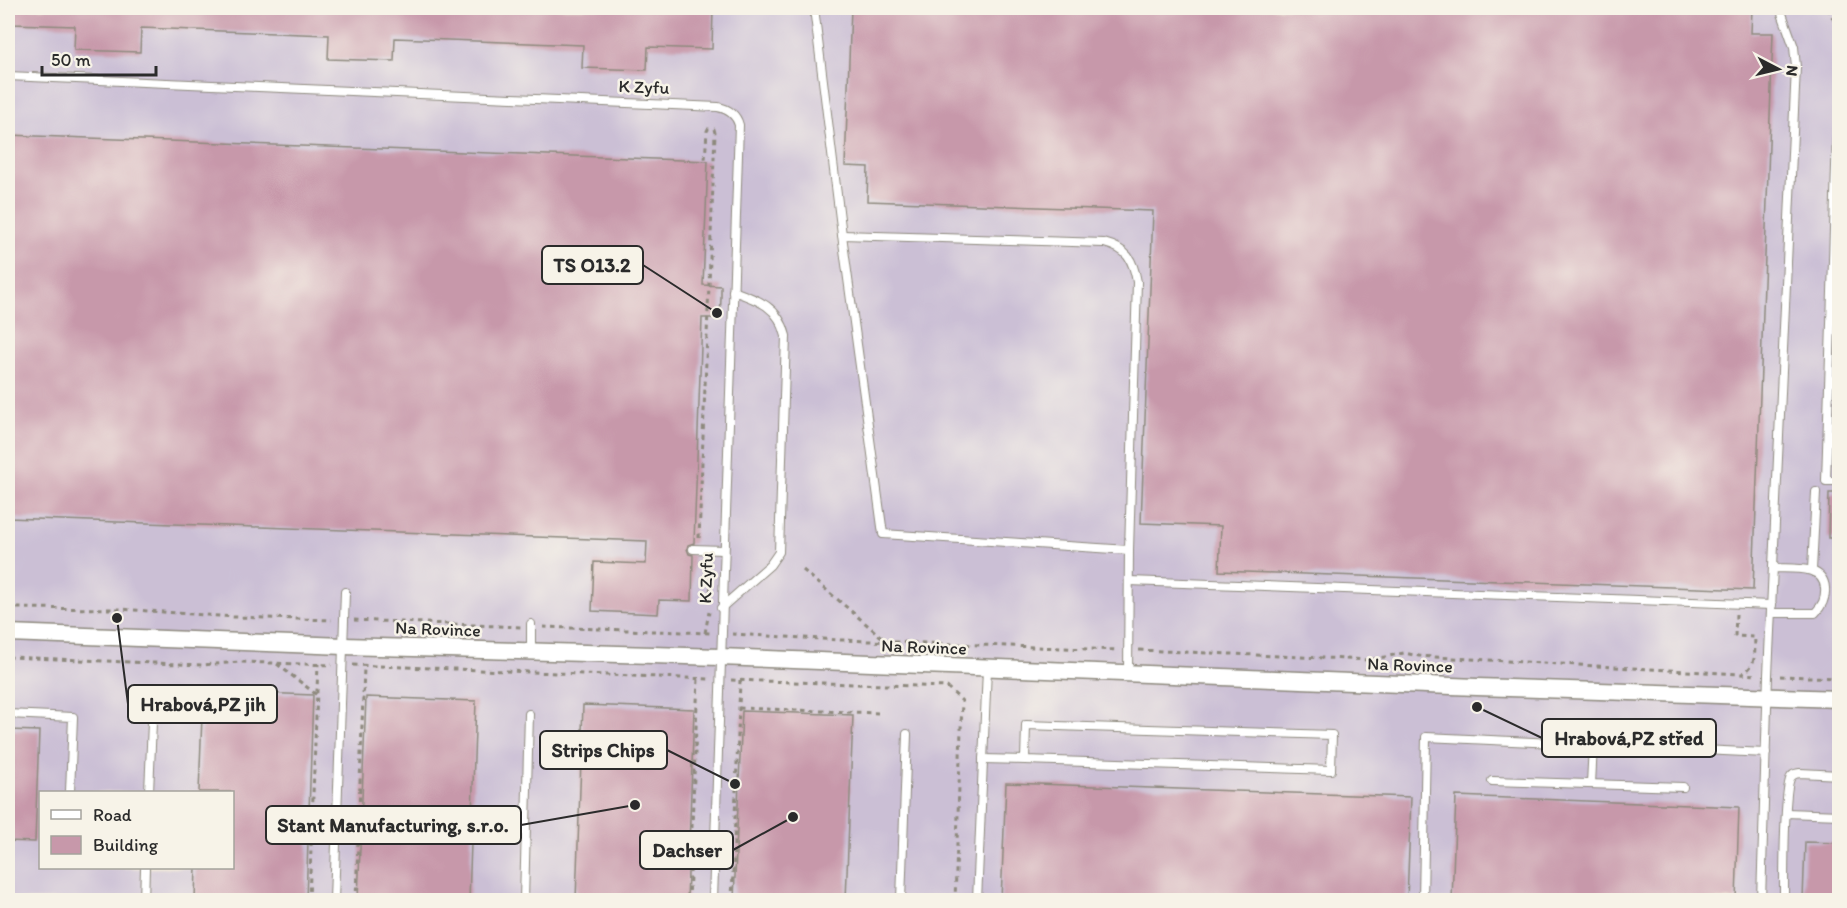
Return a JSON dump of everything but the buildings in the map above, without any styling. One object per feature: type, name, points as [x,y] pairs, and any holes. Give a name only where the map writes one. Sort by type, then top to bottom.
[{"type":"street","name":"Na Rovince","points":[[8,633],[1839,699]]},
{"type":"lane","points":[[814,8],[883,534],[1129,550]]},
{"type":"lane","points":[[1761,900],[1768,675],[1796,66],[1794,46],[1780,8]]},
{"type":"lane","name":"K Zyfu","points":[[8,76],[722,108],[734,116],[739,125],[713,900]]},
{"type":"lane","points":[[1837,135],[1837,197],[1826,481],[1839,481]]},
{"type":"lane","points":[[842,235],[1104,243],[1115,246],[1131,260],[1137,282],[1129,550],[1128,674]]},
{"type":"lane","points":[[722,608],[770,565],[779,552],[786,336],[783,325],[764,303],[733,291]]},
{"type":"lane","points":[[1812,570],[1816,492]]},
{"type":"lane","points":[[696,549],[723,550]]},
{"type":"lane","points":[[1129,581],[1736,604],[1815,613],[1822,607],[1826,591],[1820,574],[1812,570],[1773,568]]},
{"type":"lane","points":[[334,900],[345,592]]},
{"type":"lane","points":[[531,626],[531,652]]},
{"type":"lane","points":[[977,900],[987,669]]},
{"type":"lane","points":[[149,791],[153,699]]},
{"type":"lane","points":[[8,714],[73,717],[70,791]]},
{"type":"lane","points":[[524,900],[529,714]]},
{"type":"lane","points":[[983,759],[1331,770],[1332,735],[1026,726],[1025,760]]},
{"type":"lane","points":[[901,900],[907,734]]},
{"type":"lane","points":[[1422,900],[1426,737],[1766,753]]},
{"type":"lane","points":[[1591,784],[1593,745]]},
{"type":"lane","points":[[1784,900],[1786,813],[1791,777],[1795,774],[1839,775]]},
{"type":"lane","points":[[1492,781],[1683,788]]},
{"type":"lane","points":[[1786,813],[1839,815]]},
{"type":"lane","points":[[144,900],[145,869]]},
{"type":"path","points":[[1828,8],[1839,33]]},
{"type":"path","points":[[705,633],[709,619],[711,567],[707,560],[699,557],[696,549],[714,159],[715,131],[712,129],[707,131],[705,160],[714,159]]},
{"type":"path","points":[[803,570],[887,642]]},
{"type":"path","points":[[1736,604],[1735,636],[1755,637],[1754,663],[1748,670],[1741,673]]},
{"type":"path","points":[[8,608],[120,609],[234,617],[531,626],[1370,660],[1404,653],[1419,656],[1839,678]]},
{"type":"path","points":[[8,657],[202,665],[240,662],[318,664],[947,687],[962,701],[955,900]]},
{"type":"path","points":[[276,663],[317,695]]},
{"type":"path","points":[[309,900],[318,664]]},
{"type":"path","points":[[356,900],[364,666]]},
{"type":"path","points":[[689,900],[698,678]]},
{"type":"path","points":[[732,900],[741,680]]},
{"type":"path","points":[[739,708],[878,713]]},
{"type":"shaded area","points":[[8,8],[1839,8],[1839,900],[8,900]]},
{"type":"place","name":"TS O13.2","points":[[717,313]]},
{"type":"place","name":"Hrabová,PZ jih","points":[[117,618]]},
{"type":"place","name":"Hrabová,PZ střed","points":[[1477,707]]},
{"type":"place","name":"Strips Chips","points":[[735,784]]},
{"type":"place","name":"Stant Manufacturing, s.r.o.","points":[[635,805]]},
{"type":"place","name":"Dachser","points":[[793,817]]}]
